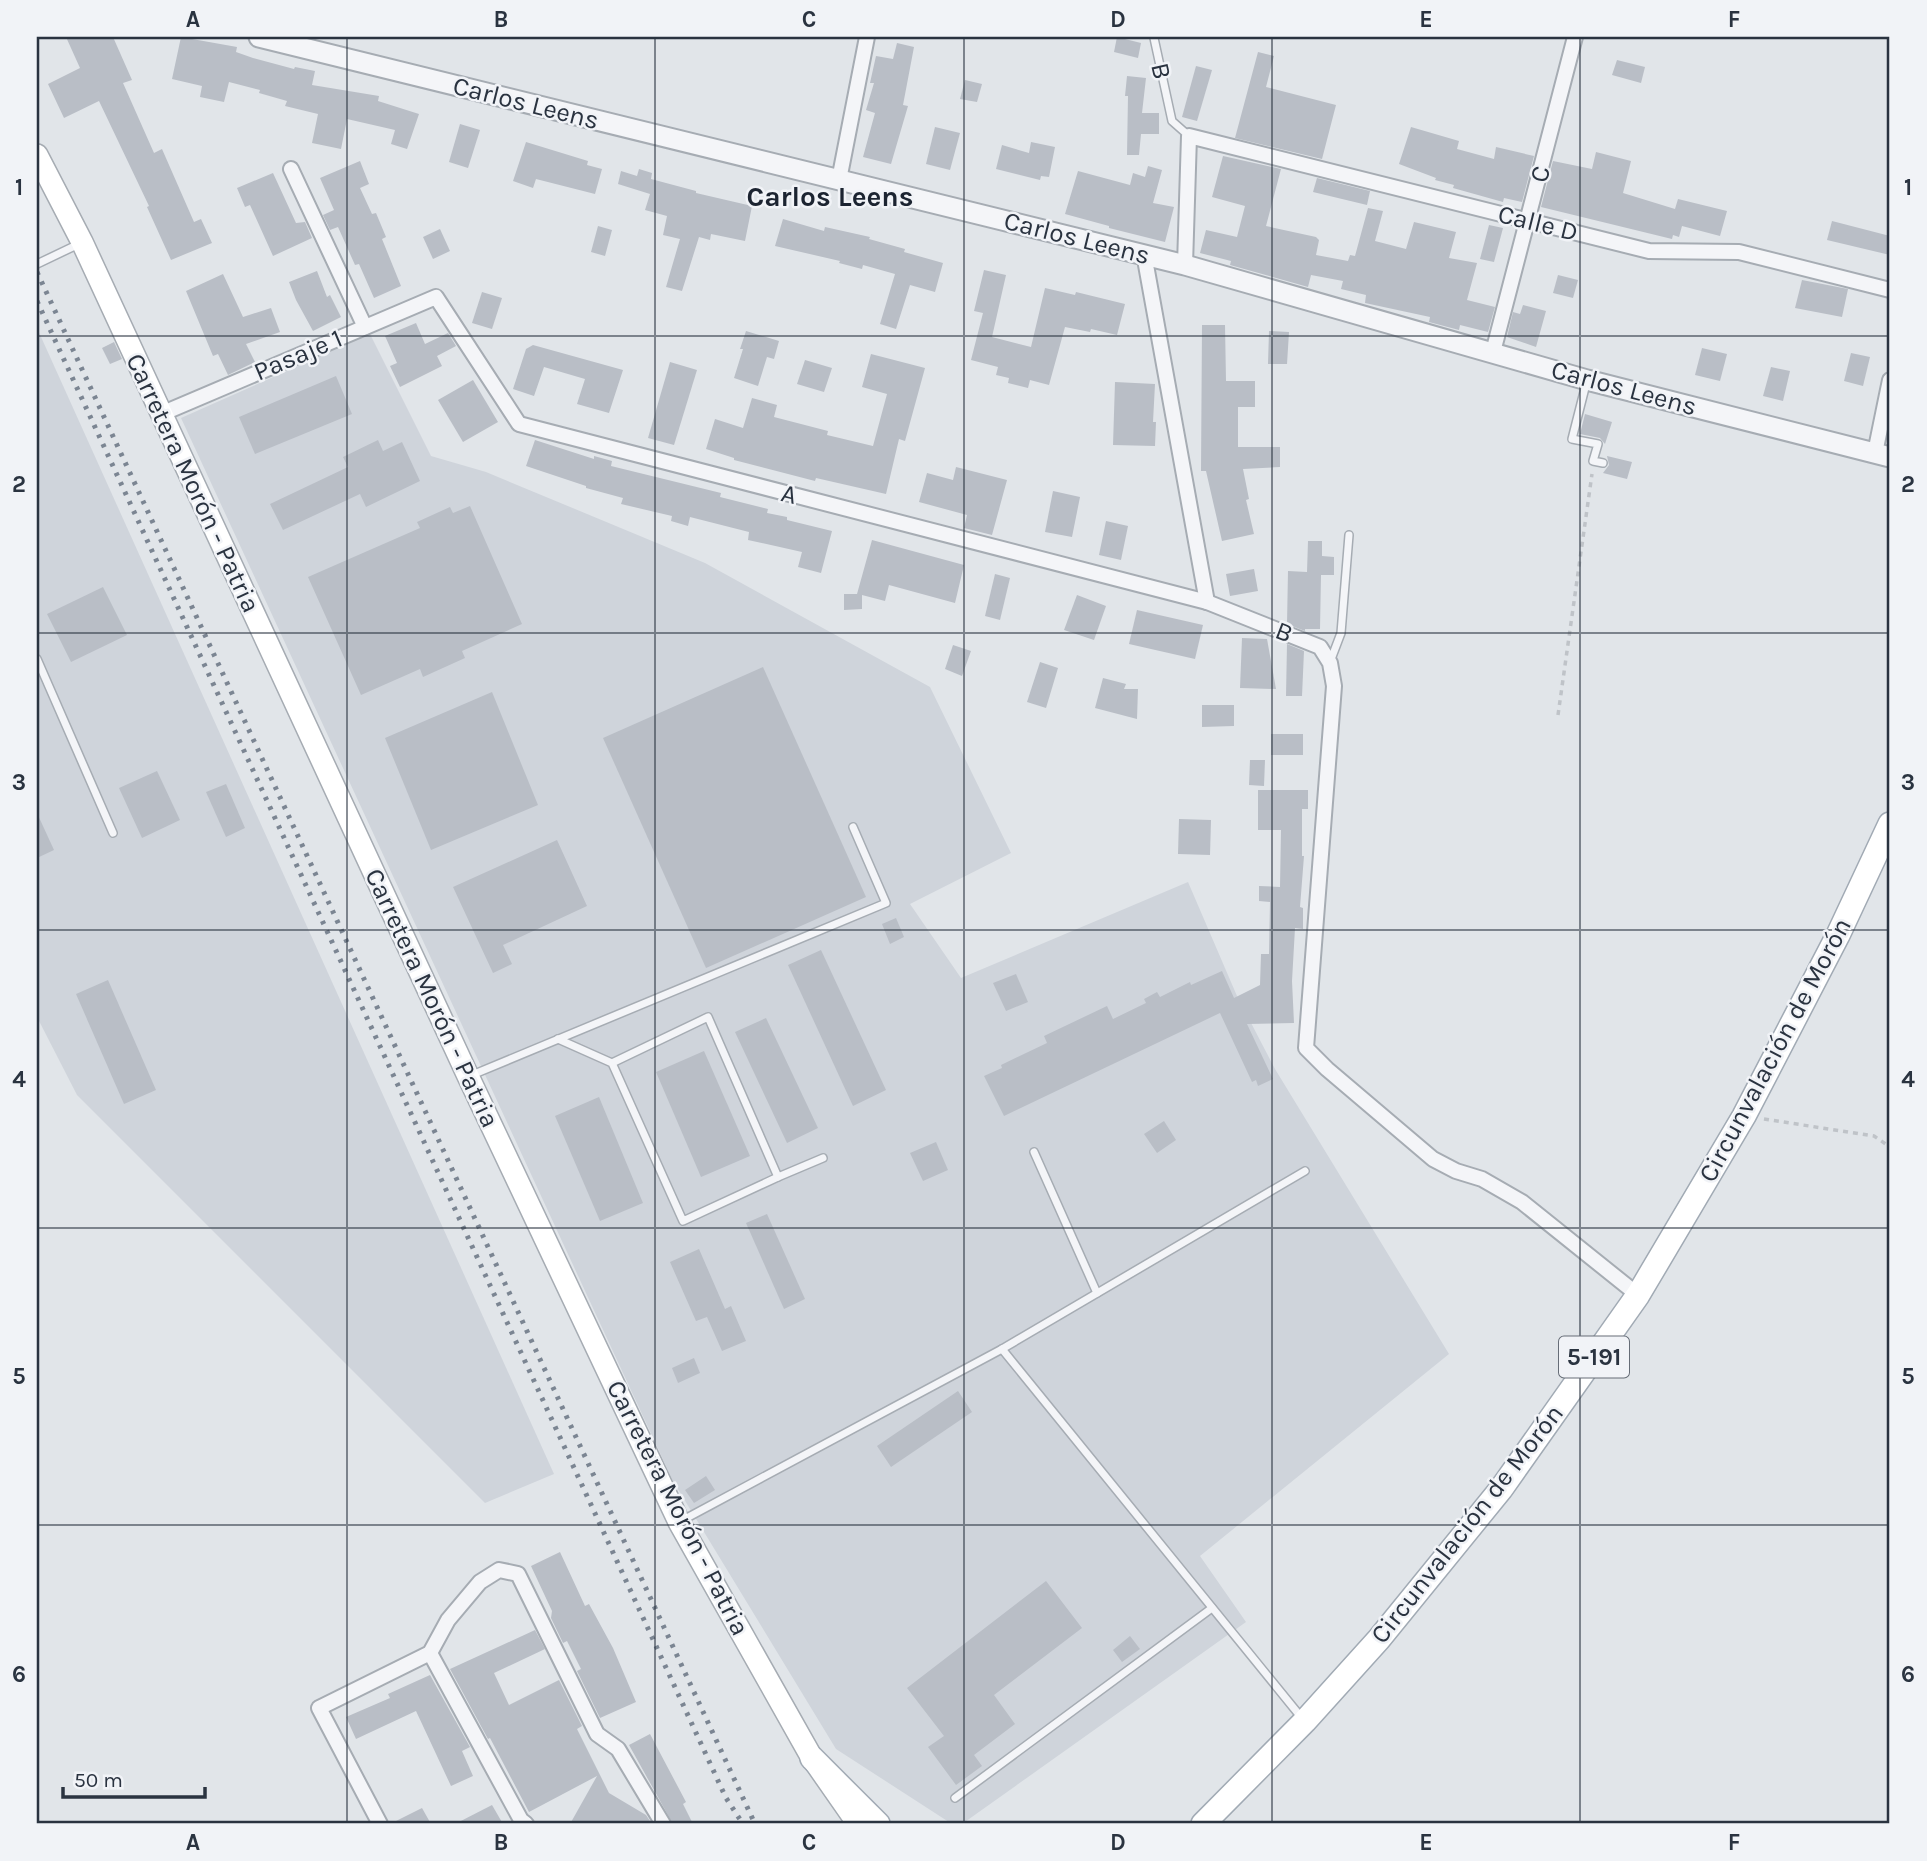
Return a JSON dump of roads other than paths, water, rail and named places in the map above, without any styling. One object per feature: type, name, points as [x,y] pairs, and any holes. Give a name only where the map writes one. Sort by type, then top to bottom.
[{"type":"main road","name":"Carretera Morón - Patria","points":[[37,155],[82,242],[468,1076],[679,1522],[812,1758],[858,1824]]},
{"type":"main road","name":"Circunvalación de Morón","points":[[1203,1824],[1305,1721],[1379,1639],[1501,1489],[1637,1295],[1744,1116],[1838,935],[1890,824]]},
{"type":"main road","points":[[812,1758],[878,1824]]},
{"type":"street","name":"Carlos Leens","points":[[259,37],[1144,254],[1587,380],[1883,455]]},
{"type":"street","points":[[839,180],[867,37]]},
{"type":"street","name":"C","points":[[1493,352],[1576,37]]},
{"type":"street","points":[[1185,265],[1189,136]]},
{"type":"street","name":"Calle D","points":[[1189,136],[1649,251],[1738,252],[1890,290]]},
{"type":"street","points":[[291,169],[365,327]]},
{"type":"street","points":[[1144,254],[1207,602]]},
{"type":"street","name":"Pasaje 1","points":[[161,414],[436,297]]},
{"type":"street","name":"A","points":[[436,297],[519,424],[1207,602]]},
{"type":"street","points":[[1883,455],[1890,380]]},
{"type":"street","name":"B","points":[[1207,602],[1320,647],[1330,663]]},
{"type":"street","points":[[1330,663],[1334,686],[1306,1048],[1315,1059],[1433,1159],[1482,1180],[1522,1202],[1637,1295]]},
{"type":"street","points":[[380,1824],[319,1708],[430,1653],[448,1620],[480,1582],[499,1570],[518,1574],[597,1734],[618,1749],[663,1824]]},
{"type":"street","points":[[430,1653],[526,1824]]},
{"type":"lane","name":"B","points":[[1154,38],[1172,121],[1189,136]]},
{"type":"lane","points":[[37,264],[82,242]]},
{"type":"lane","points":[[1587,380],[1572,439],[1598,444],[1593,461],[1603,463]]},
{"type":"lane","points":[[1330,663],[1341,633],[1349,535]]},
{"type":"lane","points":[[37,659],[113,833]]},
{"type":"lane","points":[[468,1076],[886,903],[853,827]]},
{"type":"lane","points":[[612,1063],[708,1017],[778,1177]]},
{"type":"lane","points":[[558,1040],[612,1063],[683,1222],[823,1158]]},
{"type":"lane","points":[[1034,1152],[1097,1293]]},
{"type":"lane","points":[[679,1522],[1002,1349],[1305,1171]]},
{"type":"lane","points":[[1002,1349],[1305,1721]]},
{"type":"lane","points":[[955,1798],[1212,1608]]},
{"type":"railway","points":[[37,272],[755,1824]]},
{"type":"railway","points":[[37,301],[726,1798],[743,1824]]},
{"type":"district","name":"Carlos Leens","points":[[830,196]]}]
